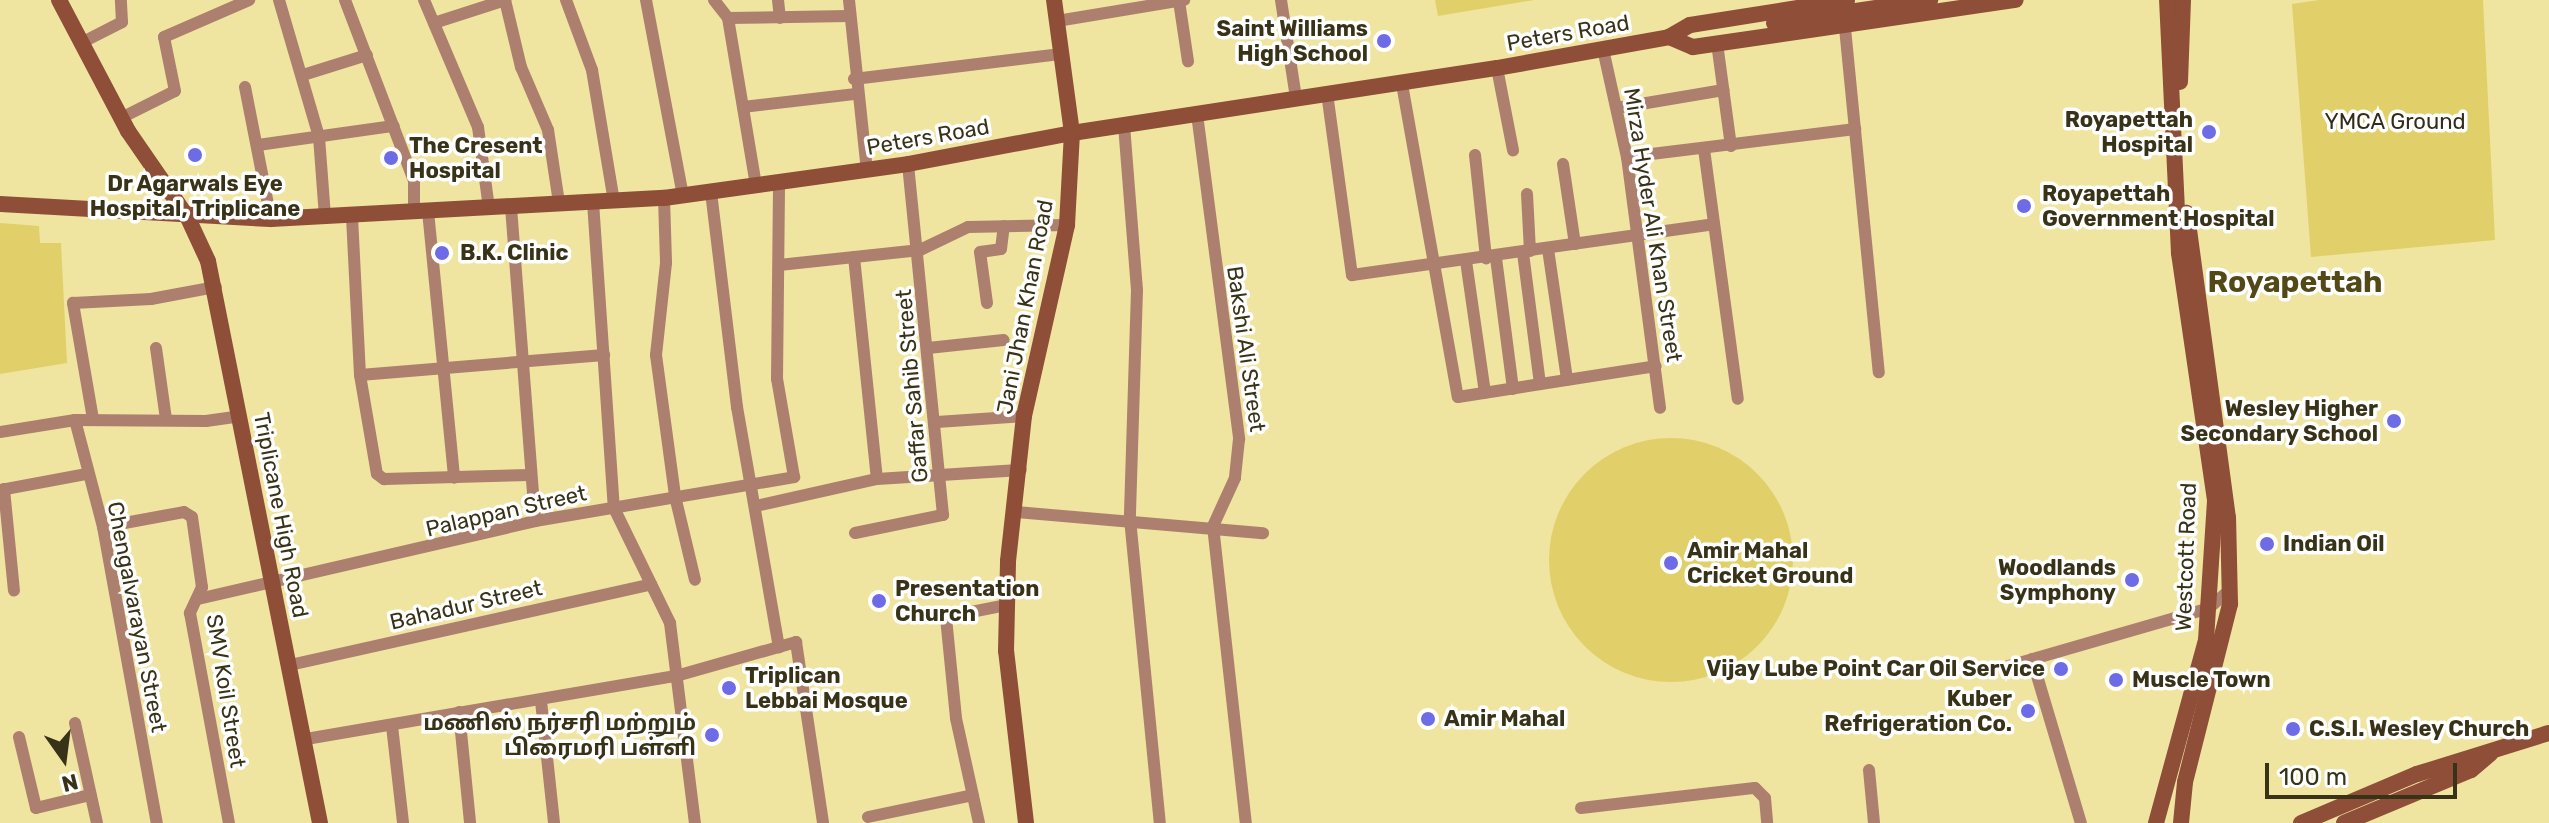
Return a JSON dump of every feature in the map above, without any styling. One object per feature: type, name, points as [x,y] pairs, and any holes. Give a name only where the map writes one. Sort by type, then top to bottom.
[{"type":"main road","name":"Triplicane High Road","points":[[59,0],[121,118],[188,218],[216,287],[269,583],[306,739],[320,823]]},
{"type":"main road","name":"Jani Jhan Khan Road","points":[[1026,823],[1006,605],[1024,416],[1067,225],[1072,133],[1054,0]]},
{"type":"main road","name":"Peters Road","points":[[0,204],[188,218],[271,219],[664,198],[908,164],[1072,133],[1402,84],[1669,37],[1690,25],[1847,0]]},
{"type":"main road","points":[[1718,37],[1930,0]]},
{"type":"main road","name":"Peters Road","points":[[1669,37],[1693,47],[1718,37],[1845,28],[1954,5],[2016,0]]},
{"type":"main road","name":"Westcott Road","points":[[2156,823],[2206,640],[2215,500],[2179,253],[2167,0]]},
{"type":"main road","name":"Westcott Road","points":[[2183,0],[2178,136],[2228,518],[2230,590],[2224,644],[2185,782],[2183,821]]},
{"type":"main road","points":[[2301,823],[2417,774],[2549,733]]},
{"type":"main road","points":[[2344,823],[2471,770],[2492,753]]},
{"type":"street","points":[[81,43],[122,22],[121,0]]},
{"type":"street","points":[[121,118],[175,91],[164,37],[249,0]]},
{"type":"street","points":[[279,0],[319,137],[325,217]]},
{"type":"street","points":[[345,0],[414,181],[421,211],[454,478]]},
{"type":"street","points":[[424,0],[478,127],[489,208]]},
{"type":"street","points":[[434,23],[487,2],[505,0],[521,67],[548,130],[559,203]]},
{"type":"street","points":[[566,0],[592,70],[614,201]]},
{"type":"street","points":[[646,0],[683,195]]},
{"type":"street","points":[[714,0],[728,18],[756,186]]},
{"type":"street","points":[[778,0],[780,18]]},
{"type":"street","points":[[849,0],[854,79],[867,170]]},
{"type":"street","points":[[1057,21],[1182,0],[1188,61]]},
{"type":"street","points":[[1281,0],[1296,98]]},
{"type":"street","points":[[728,18],[849,16]]},
{"type":"street","points":[[1845,28],[1879,372]]},
{"type":"street","points":[[1718,37],[1731,146]]},
{"type":"street","name":"Mirza Hyder Ali Khan Street","points":[[1603,49],[1627,157],[1660,408]]},
{"type":"street","points":[[854,79],[1062,54]]},
{"type":"street","points":[[303,75],[367,55]]},
{"type":"street","points":[[1497,68],[1513,150]]},
{"type":"street","points":[[1402,84],[1458,397],[1656,366]]},
{"type":"street","points":[[245,87],[271,219]]},
{"type":"street","points":[[1617,108],[1723,90]]},
{"type":"street","points":[[1327,93],[1354,276],[1713,224]]},
{"type":"street","points":[[743,107],[856,94]]},
{"type":"street","name":"Bakshi Ali Street","points":[[1197,114],[1239,439],[1235,478],[1213,526]]},
{"type":"street","points":[[1124,125],[1137,290],[1130,519],[1160,823]]},
{"type":"street","points":[[258,145],[394,126]]},
{"type":"street","points":[[1627,157],[1855,129]]},
{"type":"street","points":[[1704,149],[1738,399]]},
{"type":"street","points":[[1475,155],[1513,389]]},
{"type":"street","name":"Gaffar Sahib Street","points":[[855,533],[943,515],[920,250],[908,164]]},
{"type":"street","points":[[1563,164],[1575,244]]},
{"type":"street","points":[[779,183],[779,265],[920,250],[968,227],[1067,225]]},
{"type":"street","points":[[711,192],[725,320],[779,647]]},
{"type":"street","points":[[1527,194],[1527,252],[1540,384]]},
{"type":"street","points":[[664,198],[666,263],[656,355],[675,496],[695,580]]},
{"type":"street","points":[[593,202],[614,508],[670,623],[695,823]]},
{"type":"street","points":[[511,207],[535,521]]},
{"type":"street","points":[[352,217],[360,375],[379,477],[530,475]]},
{"type":"street","points":[[987,303],[980,252],[1001,249],[1004,226]]},
{"type":"street","points":[[1548,249],[1567,380]]},
{"type":"street","points":[[854,257],[877,479]]},
{"type":"street","points":[[1466,261],[1485,393]]},
{"type":"street","name":"Palappan Street","points":[[198,599],[535,521],[753,483],[796,472],[777,379],[779,265]]},
{"type":"street","points":[[93,419],[73,303],[151,299],[216,287]]},
{"type":"street","points":[[928,348],[1004,340]]},
{"type":"street","points":[[156,348],[166,419]]},
{"type":"street","points":[[360,375],[521,359],[604,355]]},
{"type":"street","points":[[0,432],[75,420],[240,416]]},
{"type":"street","points":[[937,422],[1024,416]]},
{"type":"street","name":"Chengalvarayan Street","points":[[75,420],[86,474],[103,527],[157,823]]},
{"type":"street","points":[[756,506],[877,479],[940,472],[1021,470]]},
{"type":"street","points":[[14,591],[2,490],[86,474]]},
{"type":"street","points":[[1016,512],[1213,526],[1263,533]]},
{"type":"street","name":"SMV Koil Street","points":[[103,527],[190,514],[202,587],[190,613],[229,823]]},
{"type":"street","points":[[1213,526],[1246,823]]},
{"type":"street","name":"Bahadur Street","points":[[290,665],[651,584]]},
{"type":"street","points":[[2005,667],[2209,608],[2230,590]]},
{"type":"street","points":[[979,823],[956,718],[946,617],[1006,605]]},
{"type":"street","points":[[306,739],[676,676],[796,642],[823,823]]},
{"type":"street","points":[[2032,659],[2081,823]]},
{"type":"street","points":[[541,701],[554,823]]},
{"type":"street","points":[[459,712],[470,823]]},
{"type":"street","points":[[75,723],[97,823]]},
{"type":"street","points":[[392,726],[403,823]]},
{"type":"street","points":[[19,737],[36,808],[90,795]]},
{"type":"street","points":[[1869,770],[1874,823]]},
{"type":"street","points":[[1581,808],[1755,788],[1764,793],[1767,823]]},
{"type":"street","points":[[868,817],[973,795]]},
{"type":"green space","points":[[1435,0],[1534,0],[1438,16]]},
{"type":"green space","name":"YMCA Ground","points":[[2319,0],[2483,0],[2495,240],[2311,257],[2292,4]]},
{"type":"green space","points":[[0,223],[39,226],[40,243],[61,243],[67,363],[0,374]]},
{"type":"green space","name":"Amir Mahal Cricket Ground","points":[[1671,438],[1695,440],[1718,447],[1757,474],[1784,513],[1791,536],[1791,584],[1784,607],[1757,646],[1718,673],[1695,680],[1671,682],[1647,680],[1624,673],[1585,646],[1558,607],[1551,584],[1549,560],[1551,536],[1558,513],[1585,474],[1624,447],[1647,440]]},
{"type":"place","name":"Saint Williams High School","points":[[1384,41]]},
{"type":"place","name":"Royapettah Hospital","points":[[2209,132]]},
{"type":"place","name":"Dr Agarwals Eye Hospital, Triplicane","points":[[195,155]]},
{"type":"place","name":"The Cresent Hospital","points":[[391,158]]},
{"type":"place","name":"Royapettah Government Hospital","points":[[2024,206]]},
{"type":"place","name":"B.K. Clinic","points":[[442,253]]},
{"type":"place","name":"Wesley Higher Secondary School","points":[[2394,421]]},
{"type":"place","name":"Indian Oil","points":[[2267,544]]},
{"type":"place","name":"Amir Mahal Cricket Ground","points":[[1671,563]]},
{"type":"place","name":"Woodlands Symphony","points":[[2132,580]]},
{"type":"place","name":"Presentation Church","points":[[879,601]]},
{"type":"place","name":"Vijay Lube Point Car Oil Service","points":[[2061,669]]},
{"type":"place","name":"Muscle Town","points":[[2116,680]]},
{"type":"place","name":"Triplican Lebbai Mosque","points":[[729,688]]},
{"type":"place","name":"Kuber Refrigeration Co.","points":[[2028,711]]},
{"type":"place","name":"Amir Mahal","points":[[1428,719]]},
{"type":"place","name":"C.S.I. Wesley Church","points":[[2293,729]]},
{"type":"place","name":"மணிஸ் நர்சரி மற்றும் பிரைமரி பள்ளி","points":[[712,735]]},
{"type":"district","name":"Royapettah","points":[[2295,282]]}]
